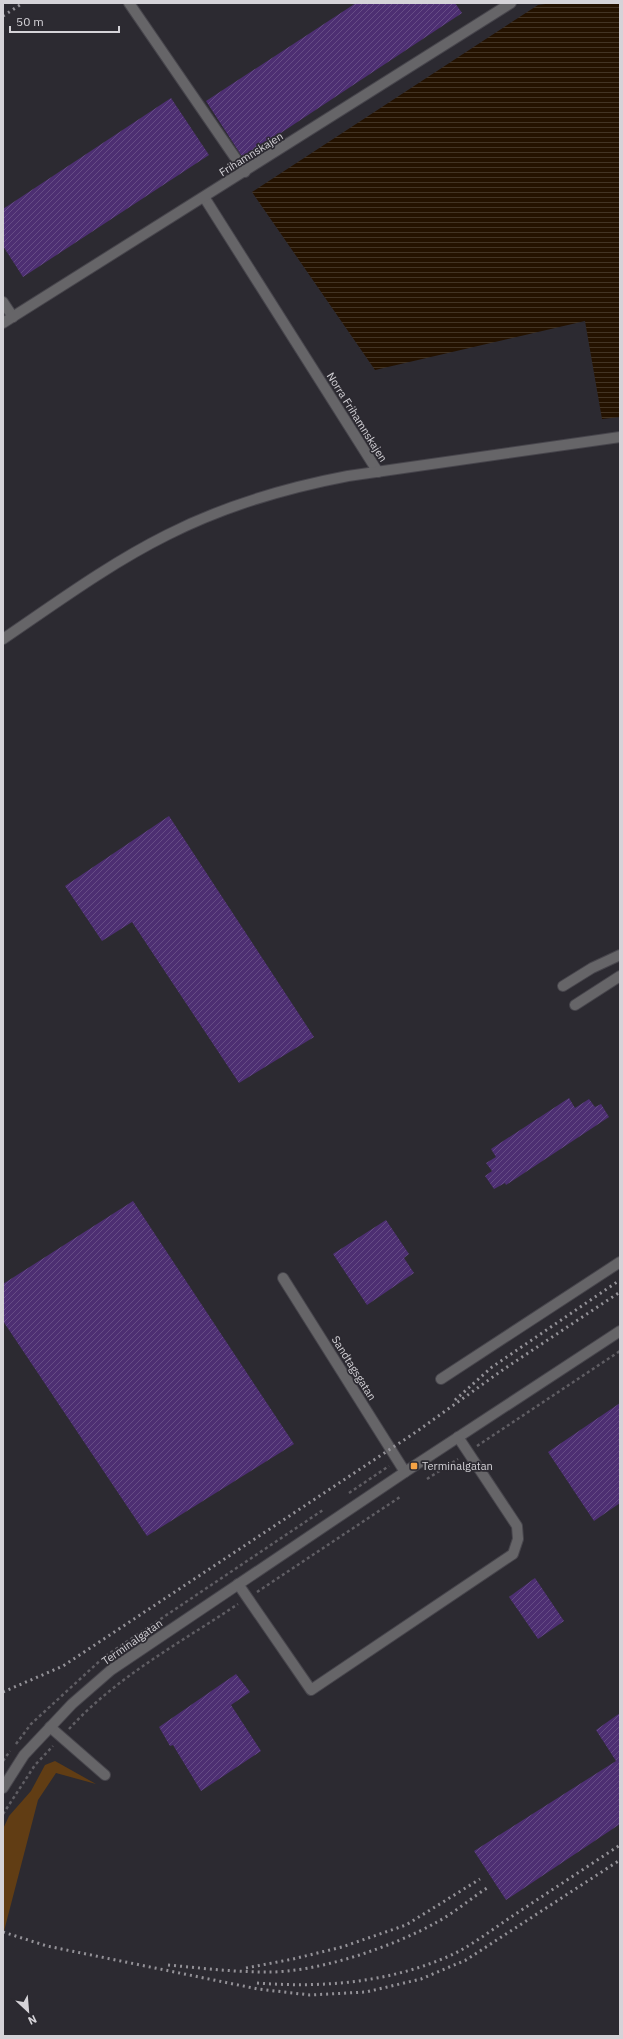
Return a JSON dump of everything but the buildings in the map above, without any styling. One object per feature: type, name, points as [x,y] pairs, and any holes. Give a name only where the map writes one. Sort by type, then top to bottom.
[{"type":"street","points":[[129,3],[245,172]]},
{"type":"street","name":"Frihamnskajen","points":[[3,323],[245,172],[511,3]]},
{"type":"street","name":"Norra Frihamnskajen","points":[[204,197],[378,472],[620,437]]},
{"type":"street","points":[[3,302],[13,317]]},
{"type":"street","points":[[3,639],[113,565],[167,535],[256,498],[311,483],[378,472]]},
{"type":"street","points":[[563,986],[592,968],[620,956]]},
{"type":"street","points":[[575,1005],[620,976]]},
{"type":"street","points":[[441,1379],[620,1262]]},
{"type":"street","name":"Sandtagsgatan","points":[[283,1278],[405,1472]]},
{"type":"street","name":"Terminalgatan","points":[[3,1788],[24,1755],[72,1704],[111,1670],[405,1472],[620,1331]]},
{"type":"street","points":[[238,1584],[311,1690],[513,1554],[518,1539],[517,1526],[458,1437]]},
{"type":"street","points":[[50,1727],[60,1738],[106,1775]]},
{"type":"path","points":[[427,1480],[620,1351]]},
{"type":"path","points":[[348,1493],[398,1460]]},
{"type":"path","points":[[3,1814],[35,1765],[83,1713],[121,1682],[400,1497]]},
{"type":"shaded area","points":[[553,3],[620,3],[620,417],[602,419],[585,321],[375,370],[252,192],[538,5]]},
{"type":"shaded area","points":[[55,1761],[96,1784],[56,1773],[38,1800],[3,1935],[3,1829],[9,1816],[31,1791],[45,1765]]},
{"type":"railway","points":[[3,16],[23,3]]},
{"type":"railway","points":[[455,1400],[492,1367],[620,1280]]},
{"type":"railway","points":[[3,1692],[63,1666],[416,1432],[504,1369],[620,1292]]},
{"type":"railway","points":[[257,1983],[306,1985],[354,1982],[401,1973],[424,1966],[447,1957],[472,1944],[620,1845]]},
{"type":"railway","points":[[3,1932],[47,1946],[258,1989],[310,1995],[366,1992],[421,1979],[466,1960],[620,1860]]},
{"type":"railway","points":[[246,1968],[293,1959],[342,1947],[406,1925],[480,1879]]},
{"type":"railway","points":[[168,1965],[229,1971],[266,1972],[308,1968],[330,1963],[377,1949],[419,1931],[450,1914],[487,1888]]},
{"type":"place","name":"Terminalgatan","points":[[414,1466]]}]
